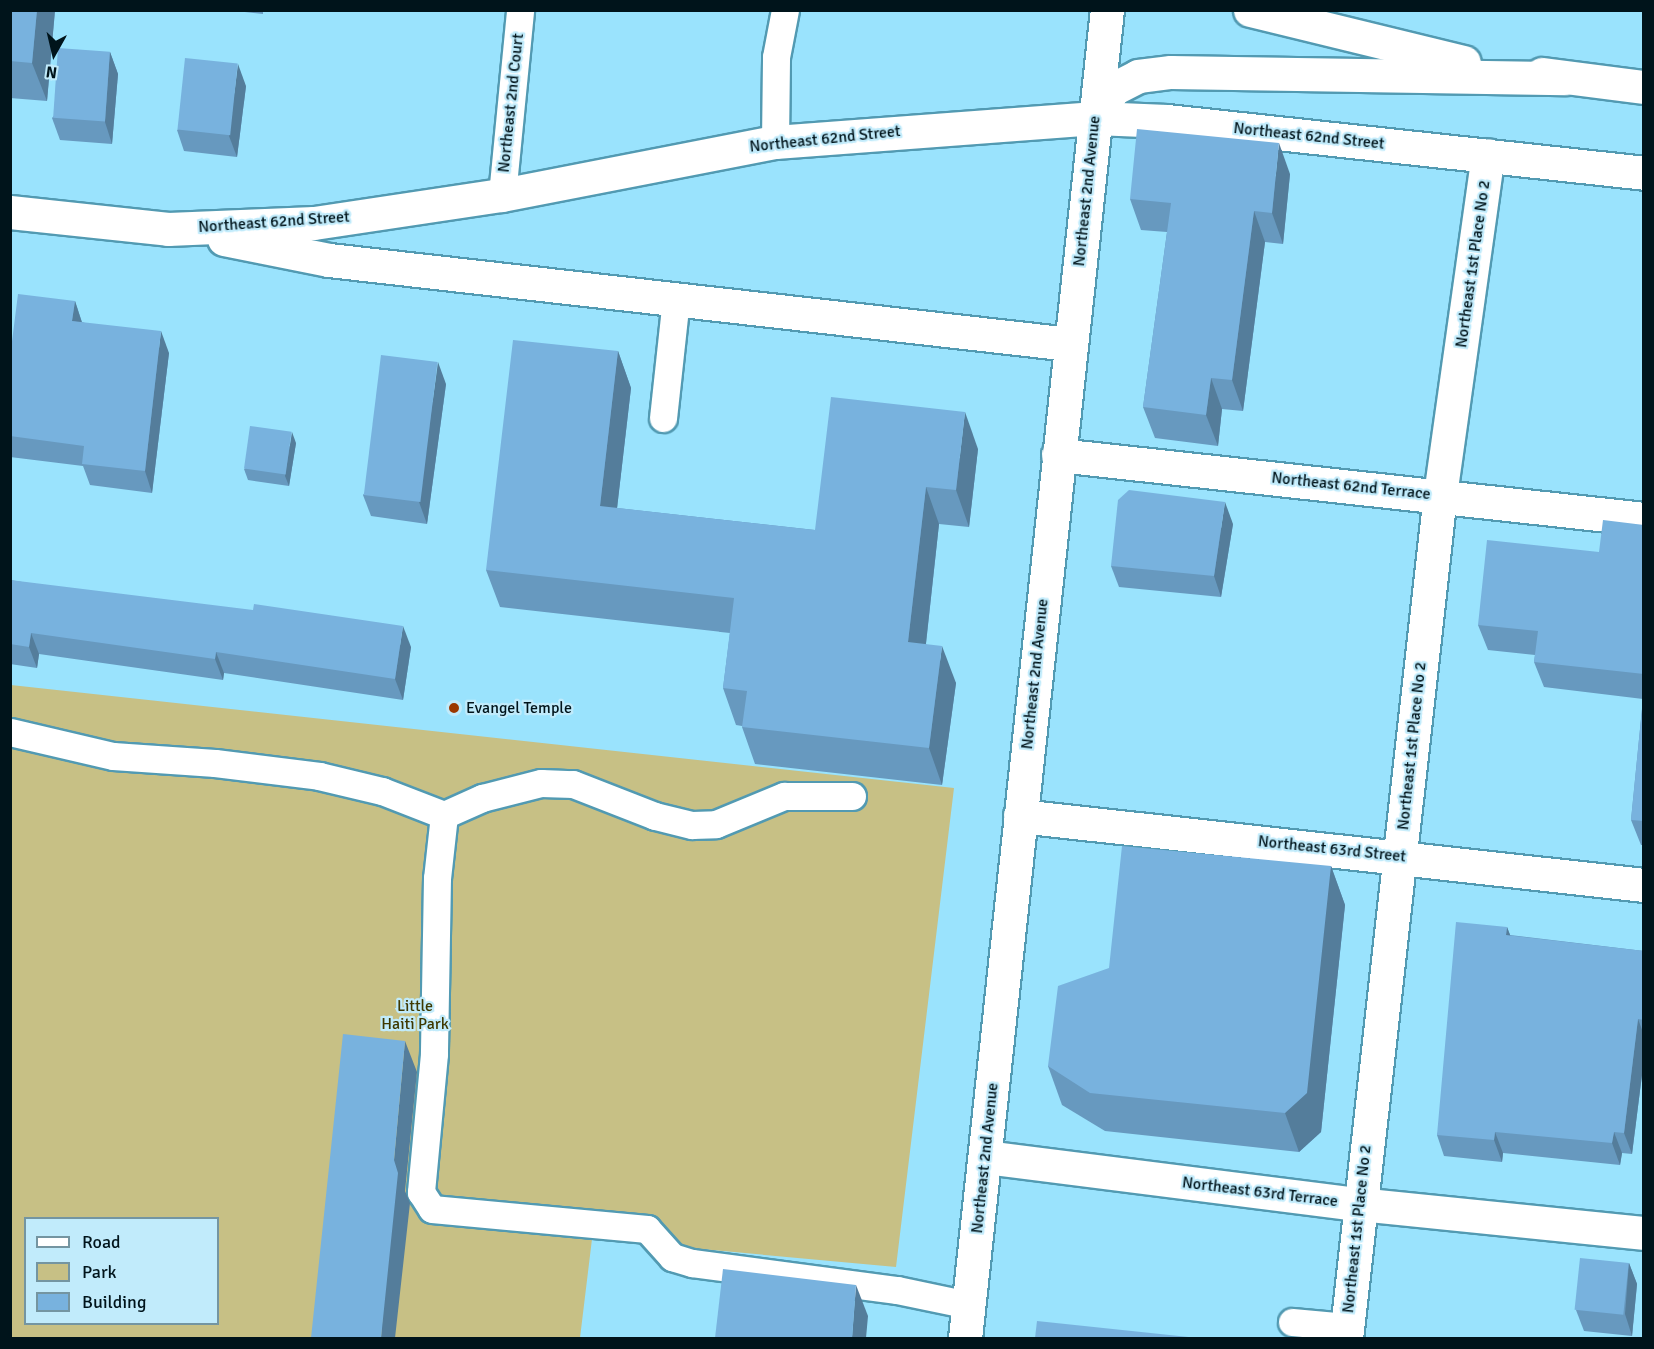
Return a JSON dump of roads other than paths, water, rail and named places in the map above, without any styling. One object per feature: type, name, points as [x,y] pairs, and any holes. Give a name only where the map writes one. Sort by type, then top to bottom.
[{"type":"main road","name":"Northeast 2nd Avenue","points":[[965,1338],[1107,10]]},
{"type":"main road","points":[[1250,10],[1452,60],[1564,78],[1644,87]]},
{"type":"main road","points":[[1095,118],[1113,89],[1138,76],[1171,72],[1564,78]]},
{"type":"main road","name":"Northeast 62nd Street","points":[[10,212],[168,229],[314,223],[502,195],[775,142],[1095,118],[1167,121],[1644,173]]},
{"type":"main road","name":"Northeast 1st Place No 2","points":[[1347,1333],[1359,1204],[1440,495],[1488,155]]},
{"type":"main road","points":[[168,229],[329,260],[1070,344]]},
{"type":"main road","name":"Northeast 62nd Terrace","points":[[1058,455],[1644,519]]},
{"type":"main road","name":"Northeast 63rd Street","points":[[1020,816],[1400,856],[1644,885]]},
{"type":"main road","name":"Northeast 63rd Terrace","points":[[985,1157],[1359,1204],[1644,1233]]},
{"type":"lane","name":"Northeast 2nd Court","points":[[502,195],[520,10]]},
{"type":"lane","points":[[775,142],[776,57],[785,10]]},
{"type":"lane","points":[[663,418],[676,299]]},
{"type":"lane","points":[[10,732],[113,756],[215,763],[320,776],[382,791],[444,815],[482,798],[541,783],[573,784],[655,816],[692,825],[716,824],[784,796],[852,796]]},
{"type":"lane","points":[[444,815],[437,878],[434,1054],[421,1191],[432,1209],[647,1228],[672,1257],[692,1263],[897,1290],[969,1305]]},
{"type":"lane","points":[[1292,1322],[1347,1333]]},
{"type":"place","name":"Evangel Temple","points":[[454,708]]},
{"type":"park label","name":"Little Haiti Park","points":[[415,1015]]}]
